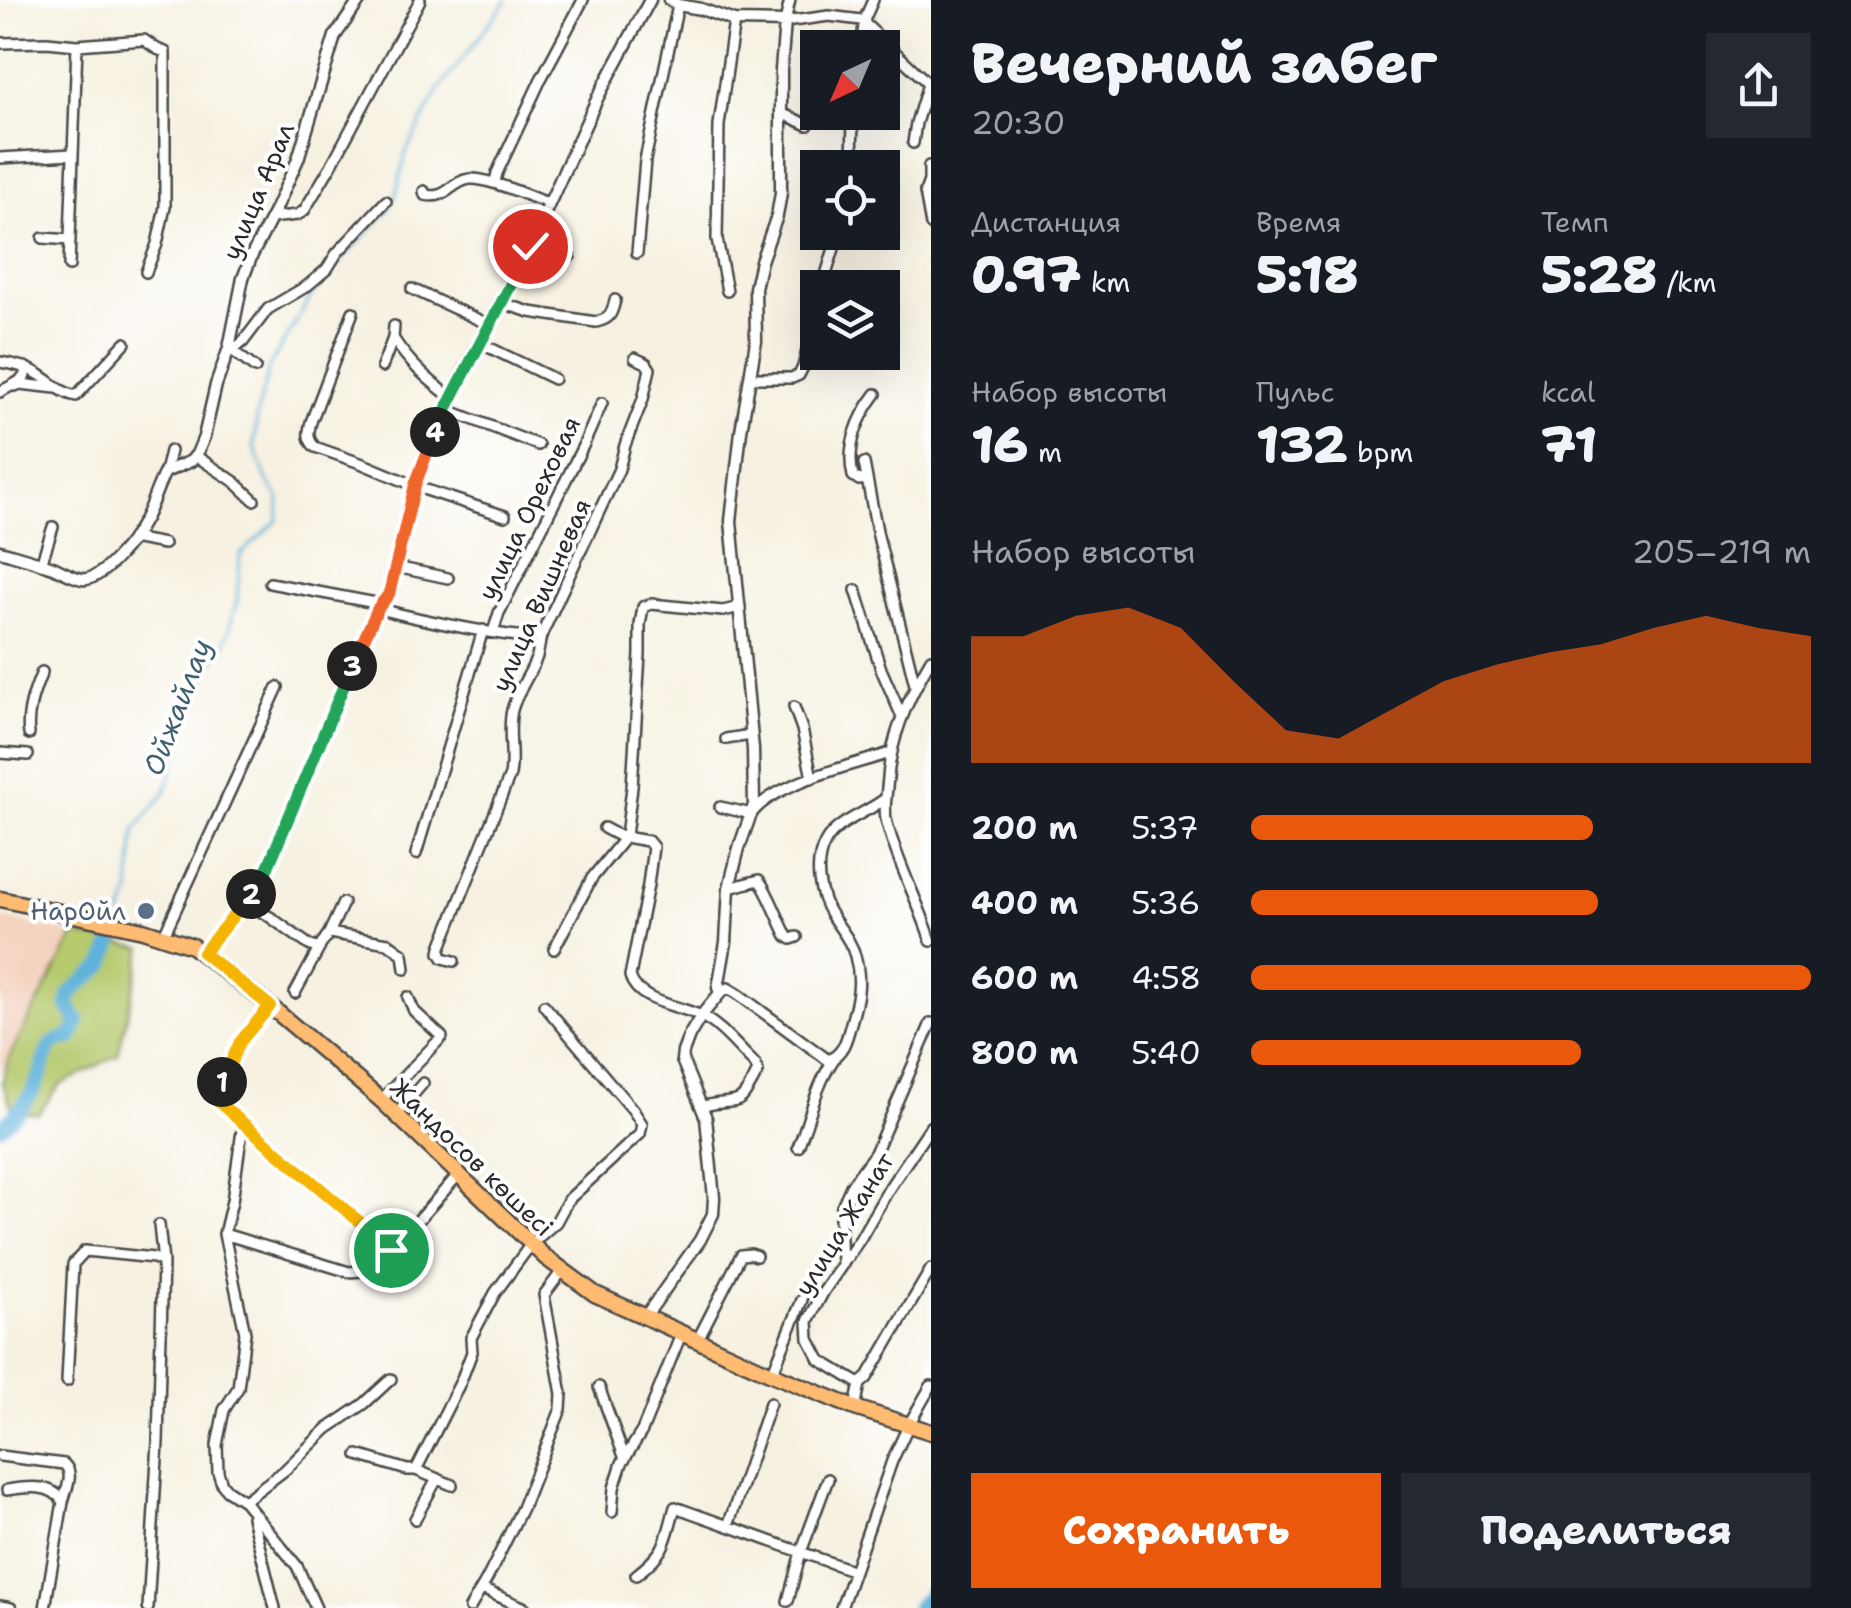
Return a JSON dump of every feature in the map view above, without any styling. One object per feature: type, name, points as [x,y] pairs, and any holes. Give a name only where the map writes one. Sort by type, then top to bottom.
[{"type":"main road","name":"Жандосов көшесі","points":[[0,899],[164,936],[192,946],[381,1100],[562,1272],[595,1294],[772,1374],[855,1408],[931,1432]]},
{"type":"street","name":"улица Арал","points":[[196,456],[229,348],[243,278],[298,159],[335,36],[360,0]]},
{"type":"street","points":[[271,218],[304,211],[420,0]]},
{"type":"street","points":[[548,203],[499,186],[496,177],[528,104],[584,0]]},
{"type":"street","points":[[203,953],[268,867],[322,736],[380,606],[389,594],[415,485],[449,403],[530,246],[598,97],[650,0]]},
{"type":"street","points":[[722,992],[718,988],[725,956],[729,888],[738,848],[752,813],[754,768],[732,520],[740,431],[756,341],[755,288],[780,194],[781,70],[784,22],[790,0]]},
{"type":"street","points":[[863,30],[873,0]]},
{"type":"street","points":[[637,253],[645,160],[674,3],[734,21],[784,22],[829,16],[861,20],[930,85],[913,143]]},
{"type":"street","points":[[727,290],[717,239],[718,184],[720,124],[734,21]]},
{"type":"street","points":[[0,43],[77,45],[144,40],[166,52],[166,207],[158,244],[146,272]]},
{"type":"street","points":[[70,266],[77,45]]},
{"type":"street","points":[[781,112],[800,121]]},
{"type":"street","points":[[0,158],[73,154]]},
{"type":"street","points":[[929,166],[926,192],[931,225]]},
{"type":"street","points":[[424,191],[425,195],[436,196],[462,180],[496,177]]},
{"type":"street","points":[[229,348],[243,342],[268,309],[307,286],[326,269],[386,201]]},
{"type":"street","points":[[42,238],[70,240]]},
{"type":"street","points":[[530,246],[570,256]]},
{"type":"street","points":[[412,289],[490,325]]},
{"type":"street","points":[[502,303],[530,312],[596,322],[611,315],[614,300]]},
{"type":"street","points":[[354,312],[308,438],[315,446],[423,490],[505,516]]},
{"type":"street","points":[[394,326],[383,362],[390,352],[397,351],[407,358]]},
{"type":"street","points":[[393,338],[449,403],[538,445]]},
{"type":"street","points":[[480,342],[554,379]]},
{"type":"street","points":[[0,362],[25,367],[76,396],[125,343]]},
{"type":"street","points":[[229,348],[255,368]]},
{"type":"street","name":"улица Вишневая","points":[[454,961],[443,958],[441,947],[510,775],[512,712],[520,686],[535,662],[541,636],[619,469],[644,399],[650,370],[635,358]]},
{"type":"street","points":[[14,386],[25,376],[25,367]]},
{"type":"street","points":[[750,378],[792,378],[800,370]]},
{"type":"street","points":[[0,392],[20,384],[56,388]]},
{"type":"street","points":[[866,479],[852,476],[850,465],[858,422],[876,394]]},
{"type":"street","name":"улица Ореховая","points":[[416,854],[488,631],[602,402]]},
{"type":"street","points":[[0,551],[78,578],[88,580],[97,575],[146,519],[170,451]]},
{"type":"street","points":[[165,472],[196,456],[254,500]]},
{"type":"street","points":[[864,463],[915,685]]},
{"type":"street","points":[[41,564],[53,527]]},
{"type":"street","points":[[132,538],[164,544]]},
{"type":"street","points":[[396,568],[448,578]]},
{"type":"street","points":[[270,584],[300,587],[488,631],[541,636]]},
{"type":"street","points":[[856,590],[881,670],[902,716]]},
{"type":"street","points":[[554,949],[592,878],[626,836],[643,607],[652,604],[723,611],[740,606]]},
{"type":"street","points":[[931,659],[897,726],[890,753],[885,813],[931,942]]},
{"type":"street","points":[[30,734],[32,700],[42,672]]},
{"type":"street","points":[[164,936],[278,688]]},
{"type":"street","points":[[794,707],[812,778]]},
{"type":"street","points":[[726,739],[751,736]]},
{"type":"street","points":[[0,752],[28,756]]},
{"type":"street","points":[[752,813],[763,801],[812,778],[890,753]]},
{"type":"street","points":[[798,1146],[830,1062],[848,1037],[860,983],[853,948],[830,914],[820,886],[822,851],[828,836],[886,798]]},
{"type":"street","points":[[720,806],[752,813]]},
{"type":"street","points":[[604,828],[620,836],[648,840],[652,846],[630,976],[632,984],[640,993],[701,1016],[758,1071],[740,1100],[702,1106]]},
{"type":"street","points":[[729,888],[758,880],[787,936],[797,937]]},
{"type":"street","points":[[245,902],[317,950]]},
{"type":"street","points":[[295,994],[343,903]]},
{"type":"street","points":[[329,933],[388,943],[402,954],[406,969]]},
{"type":"street","points":[[645,1318],[700,1240],[713,1214],[706,1118],[682,1060],[701,1016],[728,988],[830,1062]]},
{"type":"street","points":[[408,997],[414,1011],[452,1044]]},
{"type":"street","points":[[416,1470],[461,1381],[472,1352],[471,1338],[495,1292],[532,1244],[556,1222],[568,1200],[640,1134],[642,1124],[544,1005]]},
{"type":"street","points":[[270,1006],[240,1042],[216,1100],[391,1250]]},
{"type":"street","points":[[842,1263],[842,1206],[851,1186],[876,1153],[931,1023]]},
{"type":"street","points":[[381,1100],[442,1037]]},
{"type":"street","points":[[396,1115],[423,1083]]},
{"type":"street","points":[[719,1105],[731,1109]]},
{"type":"street","points":[[243,1124],[224,1234],[246,1333],[238,1388],[224,1410],[218,1472],[227,1490],[244,1501],[297,1566],[316,1608]]},
{"type":"street","name":"улица Жанат","points":[[860,1384],[820,1360],[811,1345],[808,1321],[931,1126]]},
{"type":"street","points":[[224,1234],[349,1272],[362,1271],[391,1250],[459,1174]]},
{"type":"street","points":[[148,1608],[158,1442],[163,1262],[159,1225]]},
{"type":"street","points":[[67,1381],[73,1264],[85,1252],[163,1262]]},
{"type":"street","points":[[698,1339],[741,1256],[756,1256]]},
{"type":"street","points":[[855,1408],[860,1384],[931,1269]]},
{"type":"street","points":[[470,1608],[522,1508],[561,1409],[562,1394],[544,1296],[562,1272]]},
{"type":"street","points":[[772,1374],[802,1300]]},
{"type":"street","points":[[612,1512],[614,1488],[625,1459],[642,1432],[682,1332]]},
{"type":"street","points":[[244,1501],[285,1470],[327,1428],[391,1380]]},
{"type":"street","points":[[841,1608],[892,1461],[931,1386]]},
{"type":"street","points":[[600,1387],[625,1459]]},
{"type":"street","points":[[728,1526],[770,1403]]},
{"type":"street","points":[[358,1455],[416,1470],[452,1485]]},
{"type":"street","points":[[0,1456],[56,1461],[68,1468],[70,1475],[45,1608]]},
{"type":"street","points":[[415,1519],[436,1479]]},
{"type":"street","points":[[788,1601],[828,1479]]},
{"type":"street","points":[[8,1490],[45,1489],[57,1493],[63,1502]]},
{"type":"street","points":[[244,1501],[255,1522],[275,1608]]},
{"type":"street","points":[[636,1574],[663,1550],[676,1507],[854,1571]]},
{"type":"street","points":[[482,1589],[526,1606]]},
{"type":"street","points":[[0,1606],[12,1608]]},
{"type":"shaded area","points":[[0,917],[75,934],[0,1074]]},
{"type":"green space","points":[[75,934],[143,948],[118,1055],[60,1085],[38,1114],[26,1113],[11,1106],[2,1082],[10,1055]]},
{"type":"waterway","name":"Ойжайлау","points":[[121,917],[130,893],[135,830],[165,793],[208,670],[224,648],[237,600],[240,555],[278,520],[279,497],[268,483],[254,446],[257,414],[269,367],[316,288],[388,211],[406,152],[439,90],[507,0]]},
{"type":"waterway","points":[[0,1127],[31,1094],[50,1048],[71,1038],[78,1021],[68,1006],[70,993],[104,965],[113,940]]},
{"type":"waterway","points":[[917,1608],[931,1593]]},
{"type":"place","name":"НарОйл","points":[[146,911]]},
{"type":"route","points":[[391,1250],[216,1100],[240,1042],[270,1006],[203,953],[268,867],[368,629],[389,594],[415,485],[436,431],[530,246]]}]
